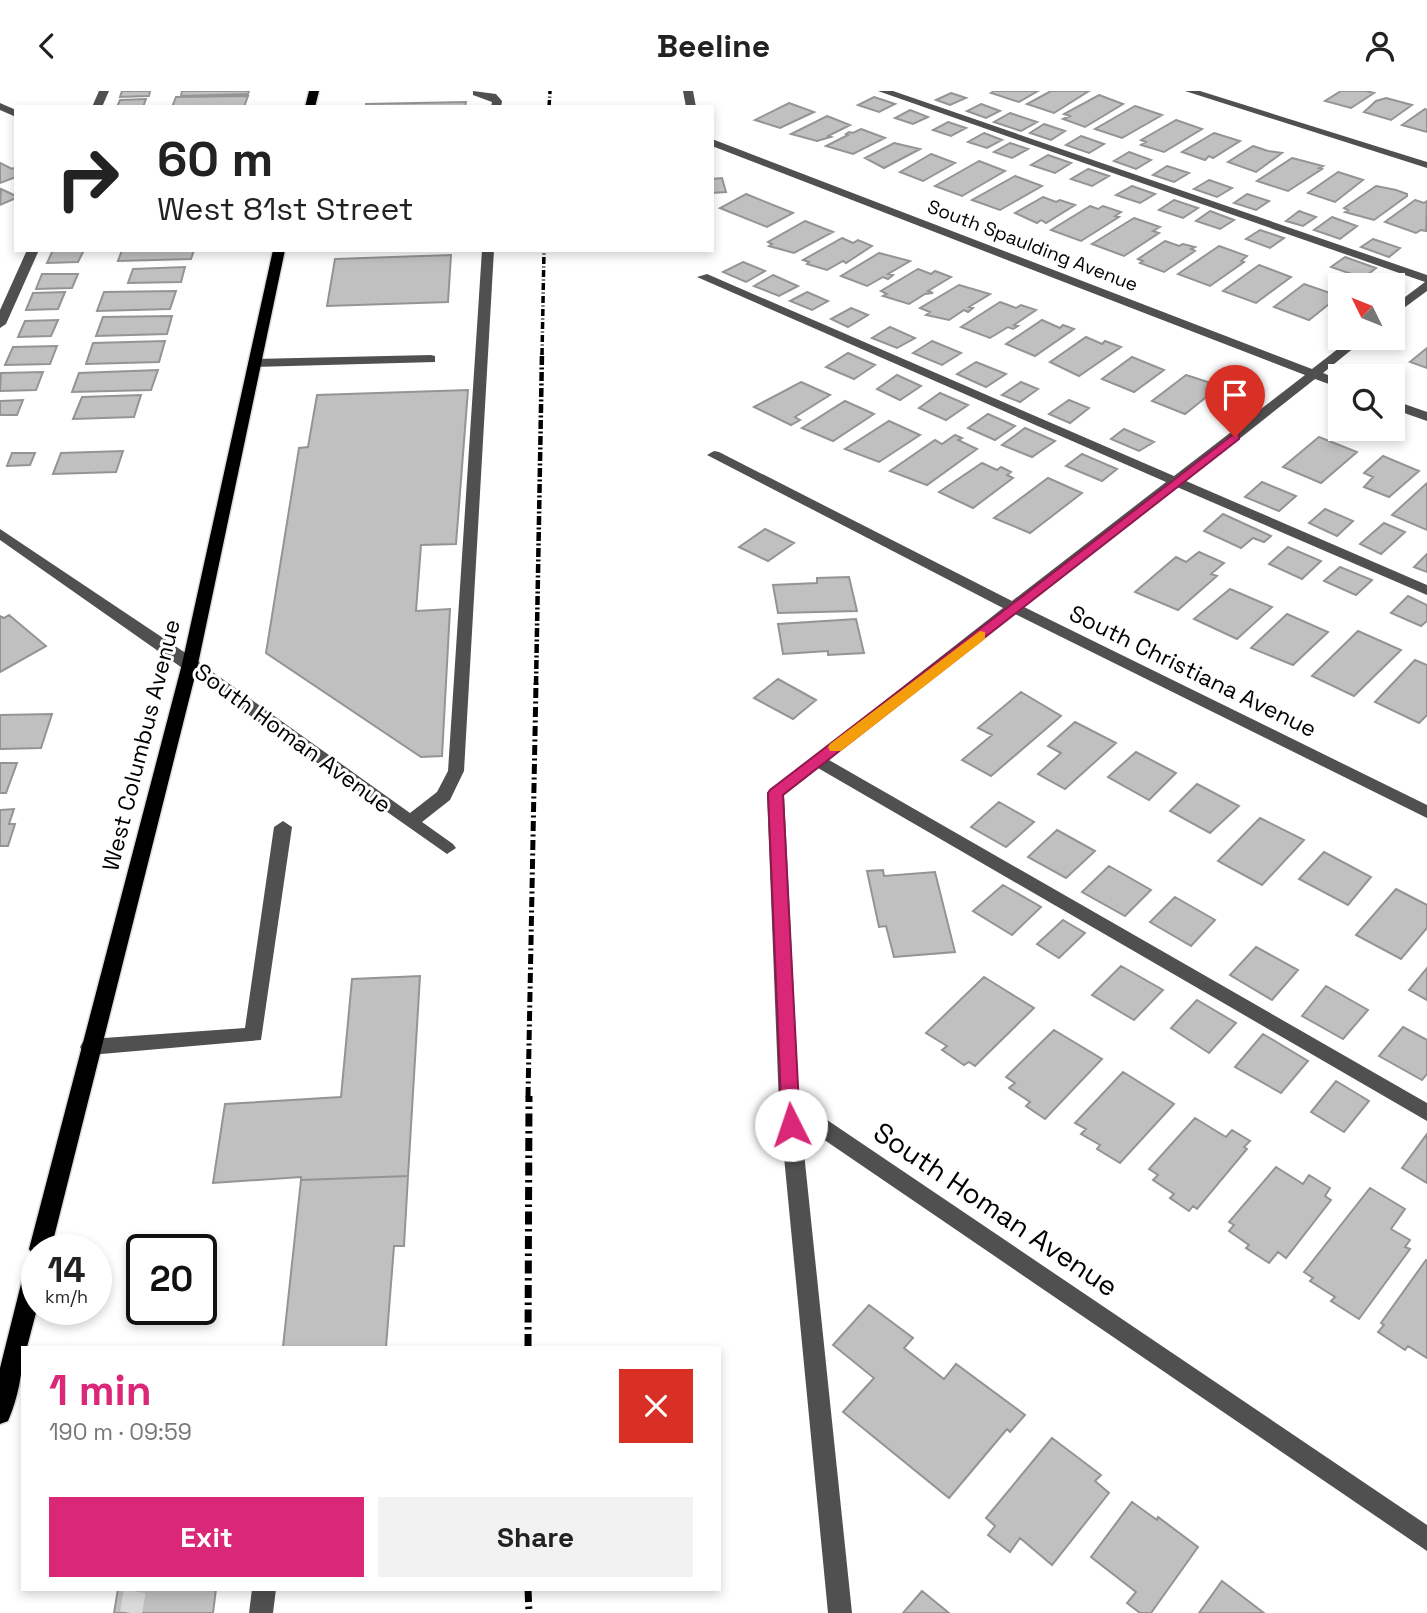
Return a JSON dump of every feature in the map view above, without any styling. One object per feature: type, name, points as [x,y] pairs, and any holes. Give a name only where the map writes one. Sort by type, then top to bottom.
[{"type":"main road","name":"West Columbus Avenue","points":[[44,1234],[190,664],[279,252]]},
{"type":"main road","points":[[0,1413],[22,1325]]},
{"type":"street","points":[[883,91],[1427,279]]},
{"type":"street","points":[[1189,91],[1427,165]]},
{"type":"street","points":[[477,93],[492,96],[497,101],[496,105]]},
{"type":"street","name":"South Spaulding Avenue","points":[[714,143],[1328,379]]},
{"type":"street","points":[[0,324],[32,252]]},
{"type":"street","points":[[410,822],[444,796],[456,771],[488,252]]},
{"type":"street","points":[[703,277],[1427,590]]},
{"type":"street","points":[[1405,302],[1427,285]]},
{"type":"street","points":[[0,289],[12,297]]},
{"type":"street","points":[[840,1613],[789,1105],[775,793],[1345,350]]},
{"type":"street","points":[[254,363],[431,359]]},
{"type":"street","points":[[1405,409],[1427,417]]},
{"type":"street","name":"South Christiana Avenue","points":[[714,455],[1427,812]]},
{"type":"street","name":"South Homan Avenue","points":[[0,533],[190,664],[447,848]]},
{"type":"street","points":[[818,761],[1427,1113]]},
{"type":"street","points":[[90,1048],[254,1035],[283,827]]},
{"type":"street","name":"South Homan Avenue","points":[[789,1105],[1427,1539]]},
{"type":"street","points":[[261,1613],[264,1591]]},
{"type":"building","points":[[122,91],[150,91],[149,96],[120,97]]},
{"type":"building","points":[[182,91],[249,91],[248,94],[181,96]]},
{"type":"building","points":[[1038,91],[1019,102],[991,93]]},
{"type":"building","points":[[1051,91],[1089,91],[1054,113],[1027,104]]},
{"type":"building","points":[[1341,91],[1374,93],[1351,108],[1325,101]]},
{"type":"building","points":[[951,93],[966,98],[950,105],[936,100]]},
{"type":"building","points":[[1099,95],[1123,104],[1085,127],[1063,119],[1070,116],[1064,114]]},
{"type":"building","points":[[248,96],[245,105],[173,105],[176,97]]},
{"type":"building","points":[[874,97],[895,104],[879,112],[858,105]]},
{"type":"building","points":[[1386,98],[1412,105],[1391,120],[1364,112],[1376,101]]},
{"type":"building","points":[[146,99],[144,105],[118,105],[120,100]]},
{"type":"building","points":[[466,102],[465,105],[366,104]]},
{"type":"building","points":[[789,103],[814,112],[780,128],[755,120]]},
{"type":"building","points":[[981,104],[1000,111],[986,118],[967,111]]},
{"type":"building","points":[[1135,106],[1162,115],[1122,138],[1095,129]]},
{"type":"building","points":[[1425,109],[1427,132],[1402,125]]},
{"type":"building","points":[[910,110],[928,117],[913,124],[895,118]]},
{"type":"building","points":[[1010,113],[1037,122],[1021,131],[994,122]]},
{"type":"building","points":[[827,116],[850,125],[828,136],[831,137],[817,141],[791,134]]},
{"type":"building","points":[[1176,120],[1202,129],[1164,152],[1141,145],[1146,142],[1141,140]]},
{"type":"building","points":[[948,122],[966,128],[951,136],[933,130]]},
{"type":"building","points":[[1044,124],[1065,131],[1051,140],[1030,133]]},
{"type":"building","points":[[861,129],[885,138],[853,154],[826,146],[849,132]]},
{"type":"building","points":[[984,133],[1002,140],[987,148],[968,142]]},
{"type":"building","points":[[1214,133],[1240,141],[1205,160],[1182,152]]},
{"type":"building","points":[[1081,136],[1104,144],[1089,153],[1066,145]]},
{"type":"building","points":[[894,143],[920,149],[884,168],[865,158]]},
{"type":"building","points":[[1010,143],[1028,149],[1012,158],[994,152]]},
{"type":"building","points":[[1253,146],[1282,153],[1256,172],[1228,162]]},
{"type":"building","points":[[1129,152],[1151,160],[1136,169],[1114,161]]},
{"type":"building","points":[[931,154],[955,163],[923,181],[900,172]]},
{"type":"building","points":[[1048,155],[1071,163],[1055,173],[1031,165]]},
{"type":"building","points":[[1292,158],[1323,166],[1288,191],[1257,181]]},
{"type":"building","points":[[979,161],[1005,171],[962,196],[935,186]]},
{"type":"building","points":[[0,163],[14,168],[14,178],[0,183]]},
{"type":"building","points":[[1167,166],[1189,173],[1174,182],[1153,175]]},
{"type":"building","points":[[1088,169],[1109,176],[1092,186],[1071,179]]},
{"type":"building","points":[[1338,172],[1363,180],[1335,202],[1308,193]]},
{"type":"building","points":[[1015,176],[1042,186],[1000,210],[972,200]]},
{"type":"building","points":[[722,178],[726,192],[714,193],[714,179]]},
{"type":"building","points":[[1209,180],[1232,188],[1217,197],[1194,189]]},
{"type":"building","points":[[1132,186],[1155,194],[1140,203],[1116,195]]},
{"type":"building","points":[[1376,186],[1396,190],[1407,196],[1374,220],[1345,212],[1348,210],[1344,208]]},
{"type":"building","points":[[1,189],[14,195],[14,199],[0,205]]},
{"type":"building","points":[[746,194],[793,213],[767,227],[720,208]]},
{"type":"building","points":[[1247,194],[1269,201],[1256,210],[1234,203]]},
{"type":"building","points":[[1043,197],[1075,205],[1046,223],[1041,220],[1037,223],[1015,213]]},
{"type":"building","points":[[1174,200],[1198,208],[1183,218],[1159,210]]},
{"type":"building","points":[[1415,200],[1424,203],[1427,201],[1426,231],[1416,233],[1385,222]]},
{"type":"building","points":[[1090,206],[1098,209],[1103,206],[1121,212],[1115,216],[1119,217],[1081,241],[1051,230]]},
{"type":"building","points":[[1210,211],[1234,220],[1220,229],[1196,221]]},
{"type":"building","points":[[1299,211],[1316,217],[1303,226],[1286,221]]},
{"type":"building","points":[[1332,217],[1357,226],[1340,239],[1314,230]]},
{"type":"building","points":[[1134,218],[1160,227],[1153,231],[1159,233],[1124,256],[1092,244]]},
{"type":"building","points":[[805,221],[833,232],[794,253],[769,246],[772,244],[768,242]]},
{"type":"building","points":[[1260,230],[1284,238],[1270,248],[1246,239]]},
{"type":"building","points":[[842,238],[853,243],[858,240],[872,246],[846,263],[843,261],[827,270],[807,264],[809,262],[803,260]]},
{"type":"building","points":[[1373,239],[1400,248],[1389,257],[1361,247]]},
{"type":"building","points":[[1165,241],[1179,246],[1183,244],[1195,247],[1191,249],[1195,251],[1164,272],[1140,263],[1143,261],[1138,259]]},
{"type":"building","points":[[1219,246],[1247,256],[1241,261],[1244,262],[1210,286],[1178,274]]},
{"type":"building","points":[[52,252],[83,252],[78,262],[47,263]]},
{"type":"building","points":[[121,252],[193,252],[191,259],[118,261]]},
{"type":"building","points":[[879,253],[910,261],[888,274],[893,275],[888,279],[883,277],[867,286],[841,276]]},
{"type":"building","points":[[451,255],[448,302],[327,306],[335,259]]},
{"type":"building","points":[[1345,257],[1376,268],[1370,273],[1348,273],[1331,267]]},
{"type":"building","points":[[743,262],[765,271],[746,282],[723,272]]},
{"type":"building","points":[[1259,265],[1291,277],[1256,303],[1223,291]]},
{"type":"building","points":[[185,267],[181,282],[128,283],[133,269]]},
{"type":"building","points":[[918,269],[951,277],[928,291],[933,293],[925,294],[909,304],[883,296],[887,294],[881,291]]},
{"type":"building","points":[[42,274],[78,274],[72,288],[36,289]]},
{"type":"building","points":[[773,275],[798,286],[779,296],[754,286]]},
{"type":"building","points":[[1304,284],[1328,292],[1328,305],[1309,320],[1274,307]]},
{"type":"building","points":[[959,285],[990,294],[969,307],[973,308],[968,312],[964,310],[949,320],[926,315],[930,312],[920,308]]},
{"type":"building","points":[[176,291],[170,309],[97,311],[104,292]]},
{"type":"building","points":[[65,292],[58,309],[26,310],[33,293]]},
{"type":"building","points":[[807,292],[828,301],[812,310],[790,301]]},
{"type":"building","points":[[1000,302],[1016,308],[1021,305],[1036,310],[1014,325],[1018,326],[1013,329],[1008,327],[990,338],[961,327]]},
{"type":"building","points":[[851,308],[868,315],[848,327],[831,319]]},
{"type":"building","points":[[172,316],[167,334],[96,336],[103,317]]},
{"type":"building","points":[[58,320],[51,336],[18,337],[25,321]]},
{"type":"building","points":[[1042,320],[1060,328],[1063,325],[1074,329],[1035,356],[1006,344]]},
{"type":"building","points":[[890,327],[915,338],[897,348],[872,338]]},
{"type":"building","points":[[1086,337],[1102,344],[1105,341],[1121,347],[1079,376],[1050,362]]},
{"type":"building","points":[[165,341],[159,362],[86,364],[93,343]]},
{"type":"building","points":[[932,341],[961,353],[942,365],[913,353]]},
{"type":"building","points":[[57,346],[50,364],[5,365],[13,347]]},
{"type":"building","points":[[1427,348],[1427,368],[1410,362]]},
{"type":"building","points":[[848,353],[875,365],[854,379],[826,367]]},
{"type":"building","points":[[1132,357],[1164,370],[1134,392],[1102,379]]},
{"type":"building","points":[[976,362],[1006,374],[986,387],[957,374]]},
{"type":"building","points":[[158,370],[151,390],[72,392],[79,373]]},
{"type":"building","points":[[43,372],[36,390],[0,391],[1,373]]},
{"type":"building","points":[[897,375],[921,386],[900,400],[877,389]]},
{"type":"building","points":[[1186,375],[1220,386],[1185,414],[1152,401]]},
{"type":"building","points":[[801,382],[830,395],[795,417],[800,420],[791,425],[754,407]]},
{"type":"building","points":[[1021,382],[1038,389],[1020,402],[1002,395]]},
{"type":"building","points":[[468,390],[456,544],[421,545],[416,611],[450,609],[442,756],[421,757],[266,653],[299,448],[308,447],[317,395]]},
{"type":"building","points":[[940,393],[968,405],[946,420],[919,408]]},
{"type":"building","points":[[141,395],[134,417],[73,419],[82,397]]},
{"type":"building","points":[[23,400],[17,415],[0,415],[0,401]]},
{"type":"building","points":[[1069,400],[1089,408],[1070,423],[1049,414]]},
{"type":"building","points":[[845,401],[874,414],[833,441],[802,428]]},
{"type":"building","points":[[988,414],[1015,426],[995,440],[968,428]]},
{"type":"building","points":[[889,421],[920,435],[879,462],[845,449]]},
{"type":"building","points":[[1025,428],[1055,441],[1032,457],[1002,445]]},
{"type":"building","points":[[1124,429],[1154,442],[1139,451],[1111,439]]},
{"type":"building","points":[[955,435],[962,438],[958,440],[977,449],[927,485],[890,471],[935,440],[942,444]]},
{"type":"building","points":[[1319,437],[1357,452],[1321,483],[1283,467]]},
{"type":"building","points":[[123,451],[116,472],[53,474],[61,453]]},
{"type":"building","points":[[12,453],[35,453],[30,465],[7,466]]},
{"type":"building","points":[[1082,454],[1117,469],[1102,481],[1066,466]]},
{"type":"building","points":[[1383,456],[1419,471],[1389,497],[1364,487],[1373,477],[1364,473]]},
{"type":"building","points":[[982,463],[997,470],[1001,467],[1011,472],[1007,475],[1013,478],[973,508],[939,492]]},
{"type":"building","points":[[1048,478],[1082,493],[1030,533],[994,518]]},
{"type":"building","points":[[1262,482],[1296,496],[1279,511],[1245,497]]},
{"type":"building","points":[[1427,483],[1427,530],[1392,515]]},
{"type":"building","points":[[1325,509],[1353,521],[1337,536],[1309,523]]},
{"type":"building","points":[[1223,514],[1271,536],[1264,542],[1253,538],[1241,548],[1204,531]]},
{"type":"building","points":[[1384,523],[1405,532],[1381,554],[1360,544]]},
{"type":"building","points":[[765,529],[794,543],[768,561],[739,547]]},
{"type":"building","points":[[1288,547],[1321,561],[1302,579],[1269,564]]},
{"type":"building","points":[[1199,552],[1224,563],[1211,574],[1217,576],[1178,610],[1135,592],[1176,557],[1186,562]]},
{"type":"building","points":[[1427,554],[1427,572],[1414,567]]},
{"type":"building","points":[[1340,567],[1372,580],[1356,595],[1324,581]]},
{"type":"building","points":[[849,577],[857,611],[778,613],[773,585],[817,583],[817,578]]},
{"type":"building","points":[[1230,589],[1272,607],[1237,639],[1194,619]]},
{"type":"building","points":[[1408,596],[1427,605],[1427,621],[1421,626],[1391,613]]},
{"type":"building","points":[[1287,614],[1328,632],[1293,665],[1251,648]]},
{"type":"building","points":[[9,615],[46,646],[0,672],[0,616],[4,618]]},
{"type":"building","points":[[856,619],[864,653],[828,655],[828,651],[783,654],[778,624]]},
{"type":"building","points":[[1358,631],[1401,650],[1354,696],[1312,676]]},
{"type":"building","points":[[1415,660],[1427,665],[1427,715],[1419,723],[1375,702]]},
{"type":"building","points":[[778,679],[816,700],[793,719],[754,698]]},
{"type":"building","points":[[1021,692],[1061,716],[991,776],[962,760],[992,735],[978,728]]},
{"type":"building","points":[[52,714],[41,748],[0,749],[0,715]]},
{"type":"building","points":[[1075,722],[1116,743],[1065,789],[1038,774],[1061,753],[1048,746]]},
{"type":"building","points":[[1136,752],[1176,773],[1149,800],[1108,777]]},
{"type":"building","points":[[0,763],[17,763],[6,793],[0,793]]},
{"type":"building","points":[[1197,784],[1239,806],[1210,833],[1170,811]]},
{"type":"building","points":[[999,802],[1034,822],[1006,847],[971,827]]},
{"type":"building","points":[[14,809],[9,824],[15,824],[8,846],[0,846],[0,810]]},
{"type":"building","points":[[1260,818],[1304,840],[1262,885],[1218,861]]},
{"type":"building","points":[[1057,830],[1095,851],[1066,878],[1028,857]]},
{"type":"building","points":[[1324,852],[1371,877],[1348,905],[1299,879]]},
{"type":"building","points":[[1109,866],[1151,890],[1125,916],[1082,892]]},
{"type":"building","points":[[883,870],[884,876],[935,872],[955,952],[894,957],[886,926],[879,927],[867,871]]},
{"type":"building","points":[[1003,885],[1041,907],[1012,935],[973,911]]},
{"type":"building","points":[[1396,889],[1427,905],[1427,928],[1401,959],[1356,935]]},
{"type":"building","points":[[1175,897],[1215,920],[1191,946],[1150,922]]},
{"type":"building","points":[[1063,920],[1085,933],[1059,958],[1037,944]]},
{"type":"building","points":[[1256,947],[1298,970],[1272,1000],[1230,975]]},
{"type":"building","points":[[1121,966],[1163,990],[1134,1020],[1092,995]]},
{"type":"building","points":[[1427,968],[1427,1000],[1409,990]]},
{"type":"building","points":[[420,976],[408,1176],[301,1180],[301,1177],[213,1183],[225,1104],[341,1097],[352,979]]},
{"type":"building","points":[[984,977],[1034,1008],[975,1066],[969,1062],[964,1065],[942,1050],[947,1046],[926,1033]]},
{"type":"building","points":[[1326,986],[1368,1010],[1343,1039],[1302,1016]]},
{"type":"building","points":[[1197,1000],[1236,1023],[1209,1053],[1171,1028]]},
{"type":"building","points":[[1403,1027],[1427,1040],[1427,1074],[1422,1080],[1379,1056]]},
{"type":"building","points":[[1054,1030],[1102,1059],[1045,1119],[1026,1106],[1030,1102],[1009,1088],[1015,1083],[1006,1077]]},
{"type":"building","points":[[1263,1034],[1308,1061],[1281,1093],[1235,1067]]},
{"type":"building","points":[[1123,1072],[1174,1104],[1120,1163],[1097,1149],[1100,1145],[1081,1134],[1086,1129],[1075,1123]]},
{"type":"building","points":[[1336,1081],[1369,1101],[1344,1132],[1311,1112]]},
{"type":"building","points":[[1195,1118],[1226,1137],[1232,1130],[1250,1141],[1244,1147],[1247,1149],[1197,1209],[1193,1206],[1189,1211],[1170,1198],[1174,1194],[1153,1180],[1158,1175],[1149,1169]]},
{"type":"building","points":[[1427,1134],[1427,1183],[1402,1168]]},
{"type":"building","points":[[1276,1167],[1303,1184],[1309,1175],[1330,1188],[1325,1196],[1331,1200],[1286,1258],[1278,1252],[1269,1263],[1246,1248],[1249,1245],[1229,1231],[1234,1225],[1229,1222]]},
{"type":"building","points":[[408,1176],[404,1246],[394,1246],[386,1346],[283,1346],[301,1180]]},
{"type":"building","points":[[1370,1188],[1405,1209],[1391,1229],[1410,1240],[1405,1247],[1410,1249],[1359,1319],[1331,1301],[1335,1297],[1310,1281],[1313,1278],[1304,1272]]},
{"type":"building","points":[[1426,1260],[1427,1358],[1408,1346],[1405,1350],[1378,1332],[1384,1325],[1381,1323]]},
{"type":"building","points":[[869,1305],[913,1338],[904,1348],[944,1379],[956,1364],[1025,1415],[1010,1432],[1007,1429],[949,1498],[843,1412],[874,1378],[833,1345]]},
{"type":"building","points":[[1052,1438],[1101,1475],[1095,1481],[1109,1493],[1052,1565],[1020,1538],[1010,1552],[988,1535],[995,1526],[986,1518]]},
{"type":"building","points":[[1132,1502],[1157,1520],[1158,1517],[1198,1547],[1151,1613],[1140,1613],[1127,1603],[1136,1592],[1091,1557]]},
{"type":"building","points":[[1222,1581],[1264,1613],[1199,1613]]},
{"type":"building","points":[[118,1591],[216,1591],[213,1613],[114,1613]]},
{"type":"building","points":[[922,1591],[949,1613],[903,1613]]},
{"type":"tunnel","points":[[131,1613],[135,1591]]},
{"type":"railway","points":[[549,105],[550,91]]},
{"type":"railway","points":[[542,355],[544,252]]},
{"type":"railway","points":[[536,685],[542,353]]},
{"type":"railway","points":[[528,1097],[536,683]]},
{"type":"railway","points":[[528,1346],[529,1096]]},
{"type":"railway","points":[[528,1591],[529,1613]]},
{"type":"slow traffic","points":[[835,747],[980,636]]},
{"type":"route","points":[[791,1125],[775,793],[1235,437]]}]
